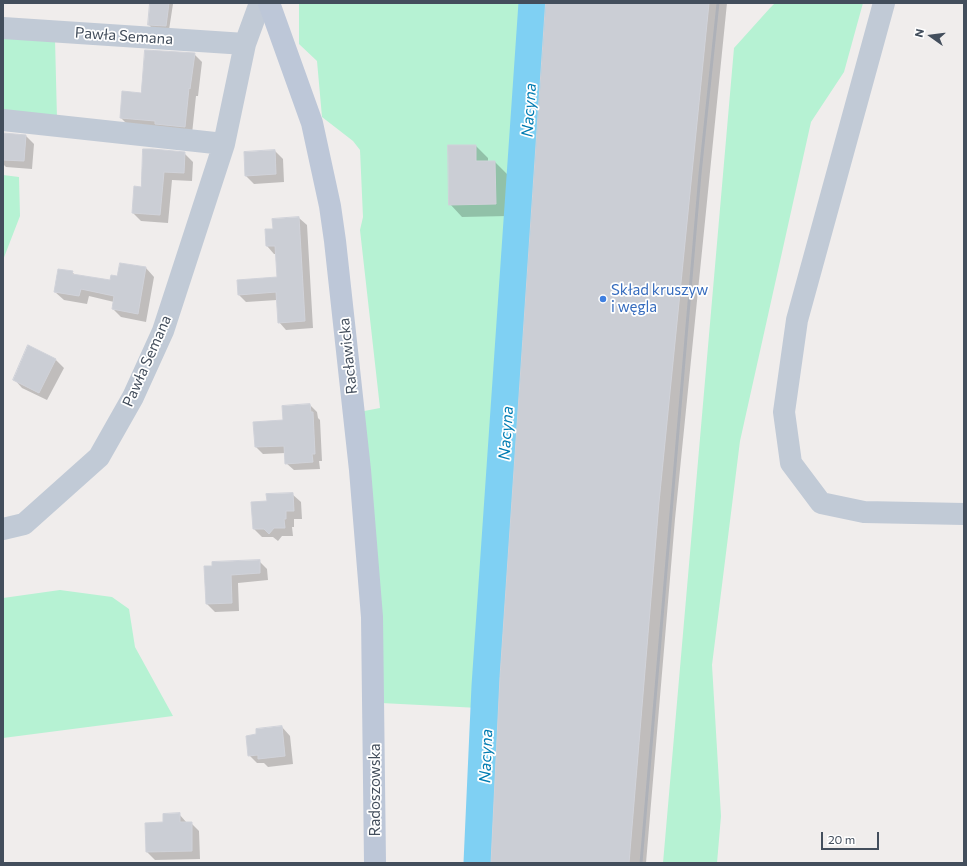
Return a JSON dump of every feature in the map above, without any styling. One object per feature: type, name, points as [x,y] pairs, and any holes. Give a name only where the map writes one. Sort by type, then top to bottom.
[{"type":"street","name":"Pawła Semana","points":[[3,529],[24,524],[99,458],[133,397],[163,331],[224,144],[245,44],[260,3]]},
{"type":"street","name":"Racławicka","points":[[269,3],[283,38],[312,123],[330,206],[360,470],[372,617],[374,718]]},
{"type":"street","points":[[884,3],[796,320],[784,412],[790,463],[821,503],[864,512],[964,514]]},
{"type":"street","name":"Pawła Semana","points":[[3,28],[245,44]]},
{"type":"street","points":[[3,120],[224,144]]},
{"type":"street","name":"Radoszowska","points":[[374,718],[375,863]]},
{"type":"green space","points":[[299,3],[531,3],[519,157],[493,432],[479,708],[381,703],[359,412],[380,408],[360,230],[363,217],[360,150],[353,141],[322,117],[317,61],[299,44]]},
{"type":"green space","points":[[775,3],[863,3],[844,72],[811,122],[740,441],[712,665],[721,816],[717,863],[663,863],[734,48]]},
{"type":"green space","points":[[3,35],[55,39],[57,119],[3,114]]},
{"type":"green space","points":[[3,175],[19,177],[20,216],[3,260]]},
{"type":"green space","points":[[60,590],[112,597],[129,609],[135,647],[173,716],[3,738],[3,598]]},
{"type":"building","points":[[150,3],[169,3],[166,26],[148,25]]},
{"type":"building","name":"Skład kruszyw i węgla","points":[[546,3],[709,3],[659,502],[629,863],[491,863],[500,677]]},
{"type":"building","points":[[145,50],[195,53],[190,89],[189,88],[185,127],[155,124],[155,121],[120,118],[122,91],[141,93]]},
{"type":"building","points":[[3,133],[26,135],[24,161],[3,160]]},
{"type":"building","points":[[448,145],[476,145],[476,161],[495,161],[496,204],[449,205]]},
{"type":"building","points":[[143,149],[185,152],[184,173],[164,172],[160,215],[132,213],[134,186],[141,187]]},
{"type":"building","points":[[275,150],[276,174],[245,176],[244,152]]},
{"type":"building","points":[[299,217],[305,321],[278,323],[276,292],[238,295],[237,280],[277,277],[275,246],[266,246],[265,229],[273,229],[272,219]]},
{"type":"building","points":[[120,263],[146,267],[138,314],[112,309],[114,296],[81,289],[79,296],[54,292],[58,269],[73,271],[72,274],[110,280],[111,275],[117,276]]},
{"type":"building","points":[[28,345],[56,359],[39,393],[13,380]]},
{"type":"building","points":[[310,404],[311,412],[313,412],[315,454],[312,454],[313,462],[285,464],[284,446],[255,447],[253,422],[283,420],[282,406]]},
{"type":"building","points":[[293,493],[294,511],[286,511],[286,519],[284,519],[285,528],[274,528],[269,534],[264,529],[253,529],[251,502],[267,501],[266,494]]},
{"type":"building","points":[[260,560],[260,573],[231,575],[232,603],[206,604],[204,566],[212,566],[212,562]]},
{"type":"building","points":[[282,726],[285,756],[258,759],[258,755],[248,756],[246,736],[256,734],[256,729]]},
{"type":"building","points":[[180,813],[180,822],[192,822],[192,851],[146,852],[145,823],[163,822],[163,814]]},
{"type":"waterway","name":"Nacyna","points":[[481,863],[489,686],[536,3]]},
{"type":"railway","points":[[641,863],[700,174],[718,3]]},
{"type":"place","name":"Skład kruszyw i węgla","points":[[603,299]]}]
